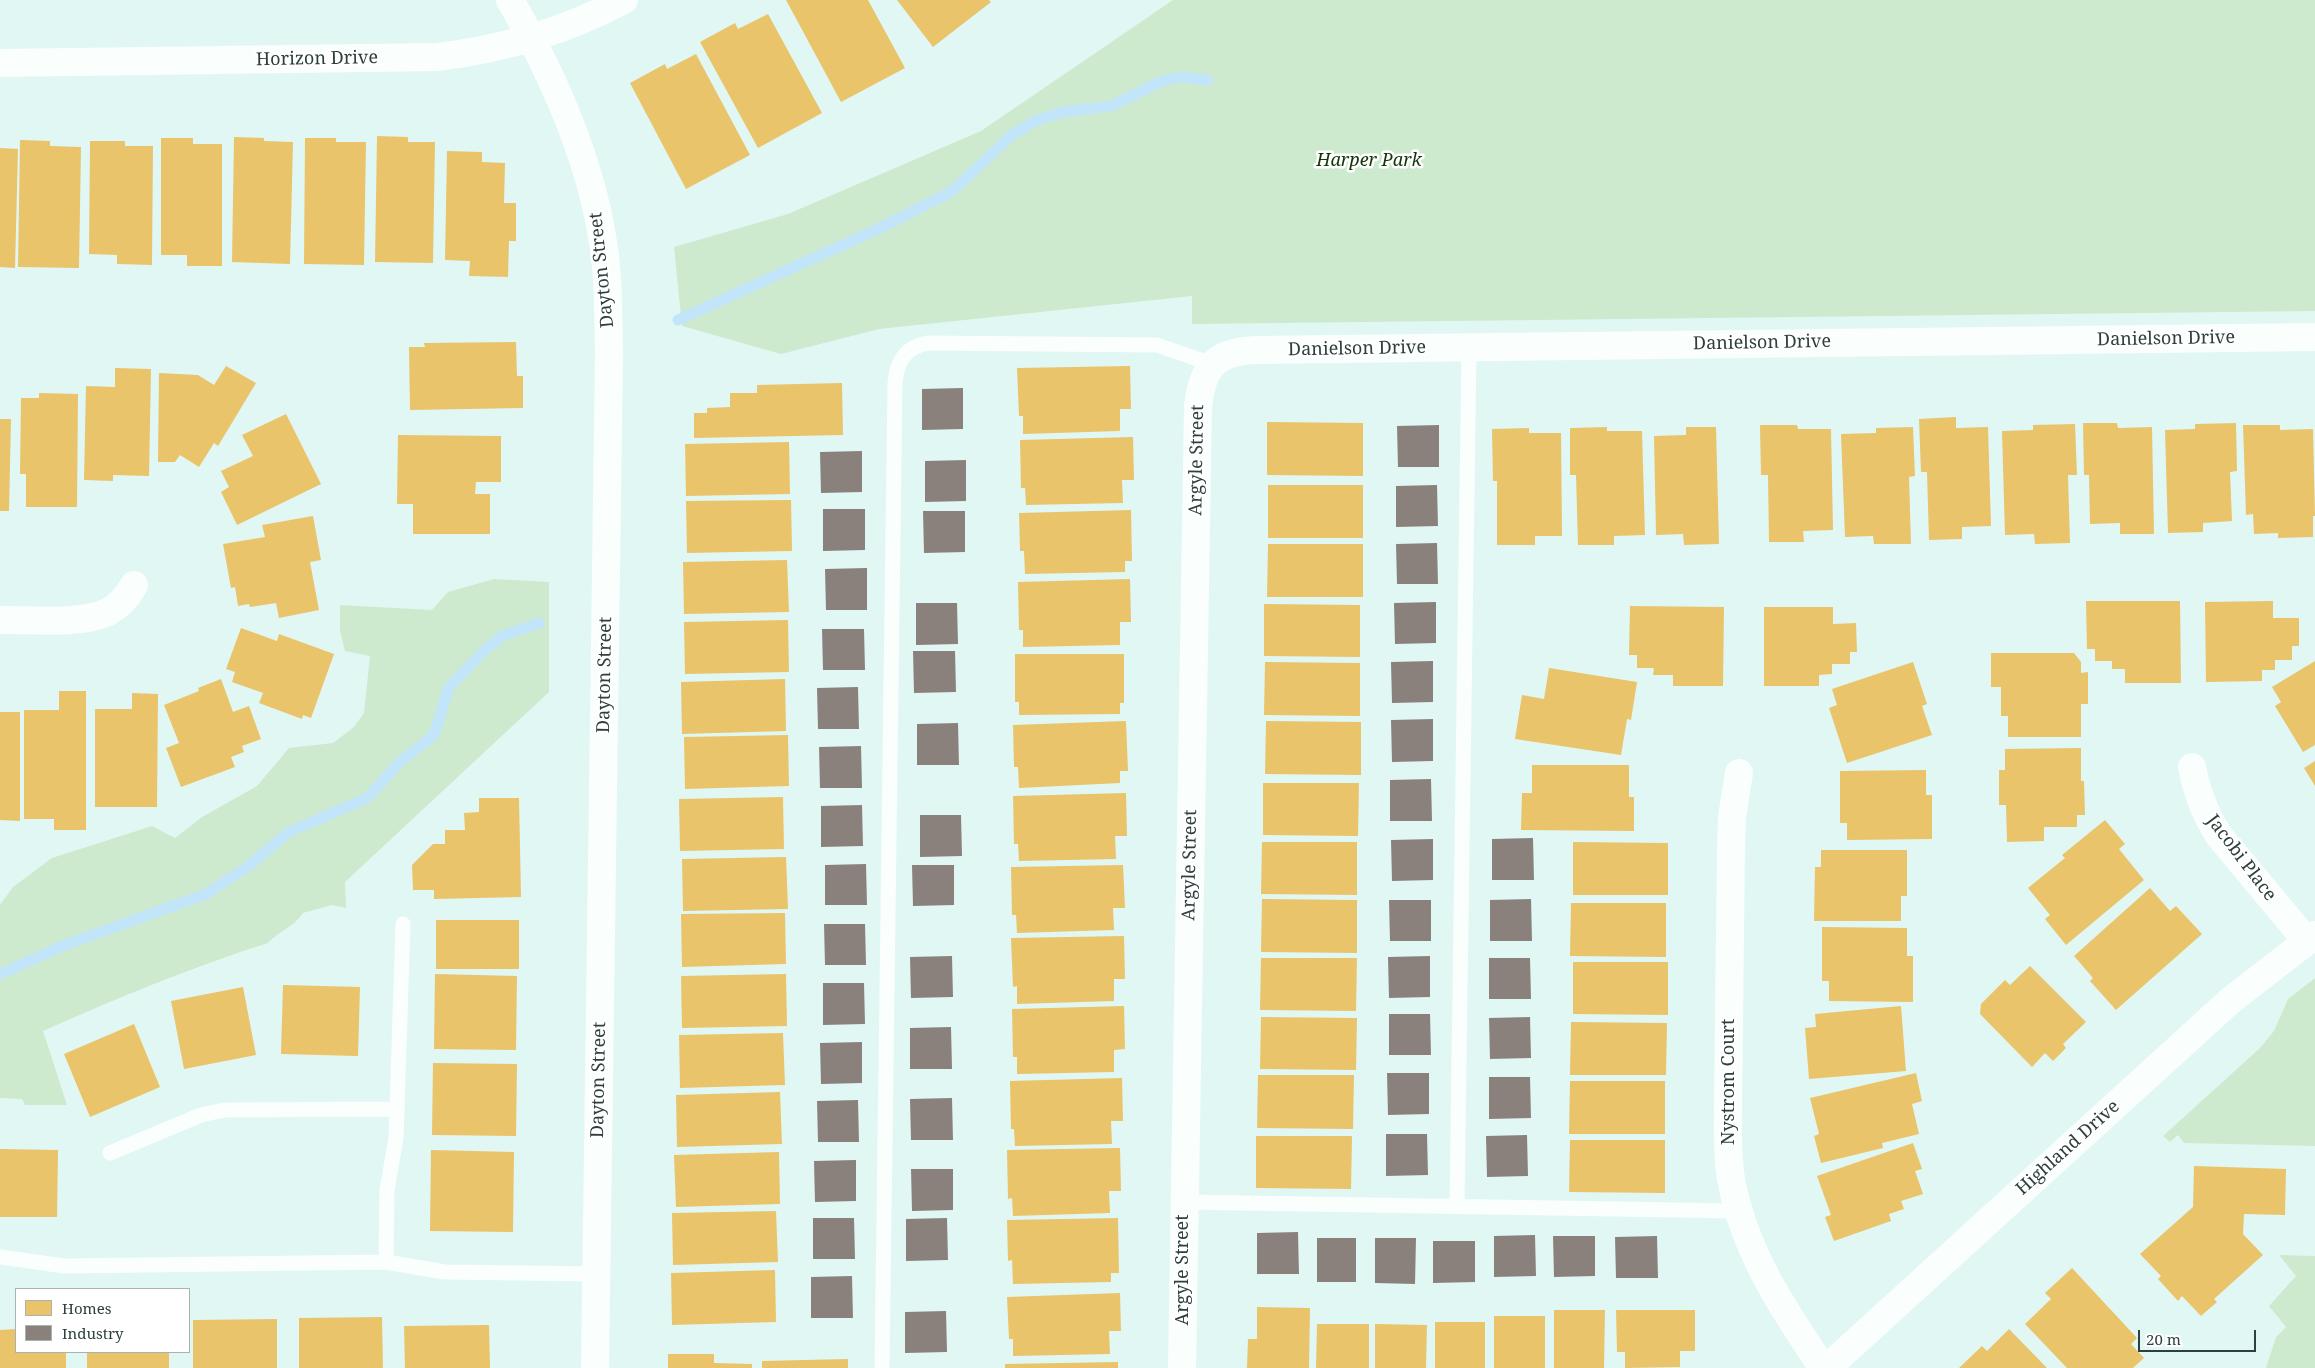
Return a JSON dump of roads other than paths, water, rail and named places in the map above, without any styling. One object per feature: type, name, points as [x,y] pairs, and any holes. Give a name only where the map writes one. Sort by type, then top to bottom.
[{"type":"street","name":"Dayton Street","points":[[510,0],[532,38],[561,99],[587,174],[603,238],[606,281],[609,354],[595,1368]]},
{"type":"street","name":"Horizon Drive","points":[[0,63],[422,58],[485,50],[532,38],[588,19],[624,0]]},
{"type":"street","name":"Danielson Drive","points":[[1212,364],[1225,355],[1242,350],[2315,337]]},
{"type":"street","name":"Argyle Street","points":[[1182,1368],[1198,407],[1200,389],[1212,364]]},
{"type":"street","points":[[0,620],[77,619],[96,616],[116,606],[134,585]]},
{"type":"street","name":"Jacobi Place","points":[[2192,767],[2200,802],[2220,837],[2311,937]]},
{"type":"street","name":"Nystrom Court","points":[[1739,773],[1732,817],[1731,848],[1728,1106],[1728,1145],[1731,1178],[1738,1211],[1750,1245],[1765,1278],[1823,1368]]},
{"type":"street","name":"Highland Drive","points":[[1827,1368],[2231,1000],[2311,937]]},
{"type":"lane","points":[[882,1368],[895,383],[898,366],[904,354],[911,348],[928,343],[1157,345],[1212,364]]},
{"type":"lane","points":[[1457,1205],[1469,348]]},
{"type":"lane","points":[[386,1262],[387,1190],[396,1138],[402,924]]},
{"type":"lane","points":[[110,1154],[201,1115],[224,1110],[397,1109]]},
{"type":"lane","points":[[1184,1202],[1738,1211]]},
{"type":"lane","points":[[0,1257],[64,1266],[386,1262],[446,1272],[596,1274]]},
{"type":"waterway","points":[[678,320],[880,228],[951,192],[1012,135],[1035,121],[1063,112],[1111,106],[1160,82],[1179,77],[1208,80]]},
{"type":"waterway","points":[[0,974],[65,945],[206,894],[247,867],[289,832],[367,798],[400,762],[434,735],[449,687],[485,650],[502,636],[539,623]]},
{"type":"park label","name":"Harper Park","points":[[1369,161]]}]
